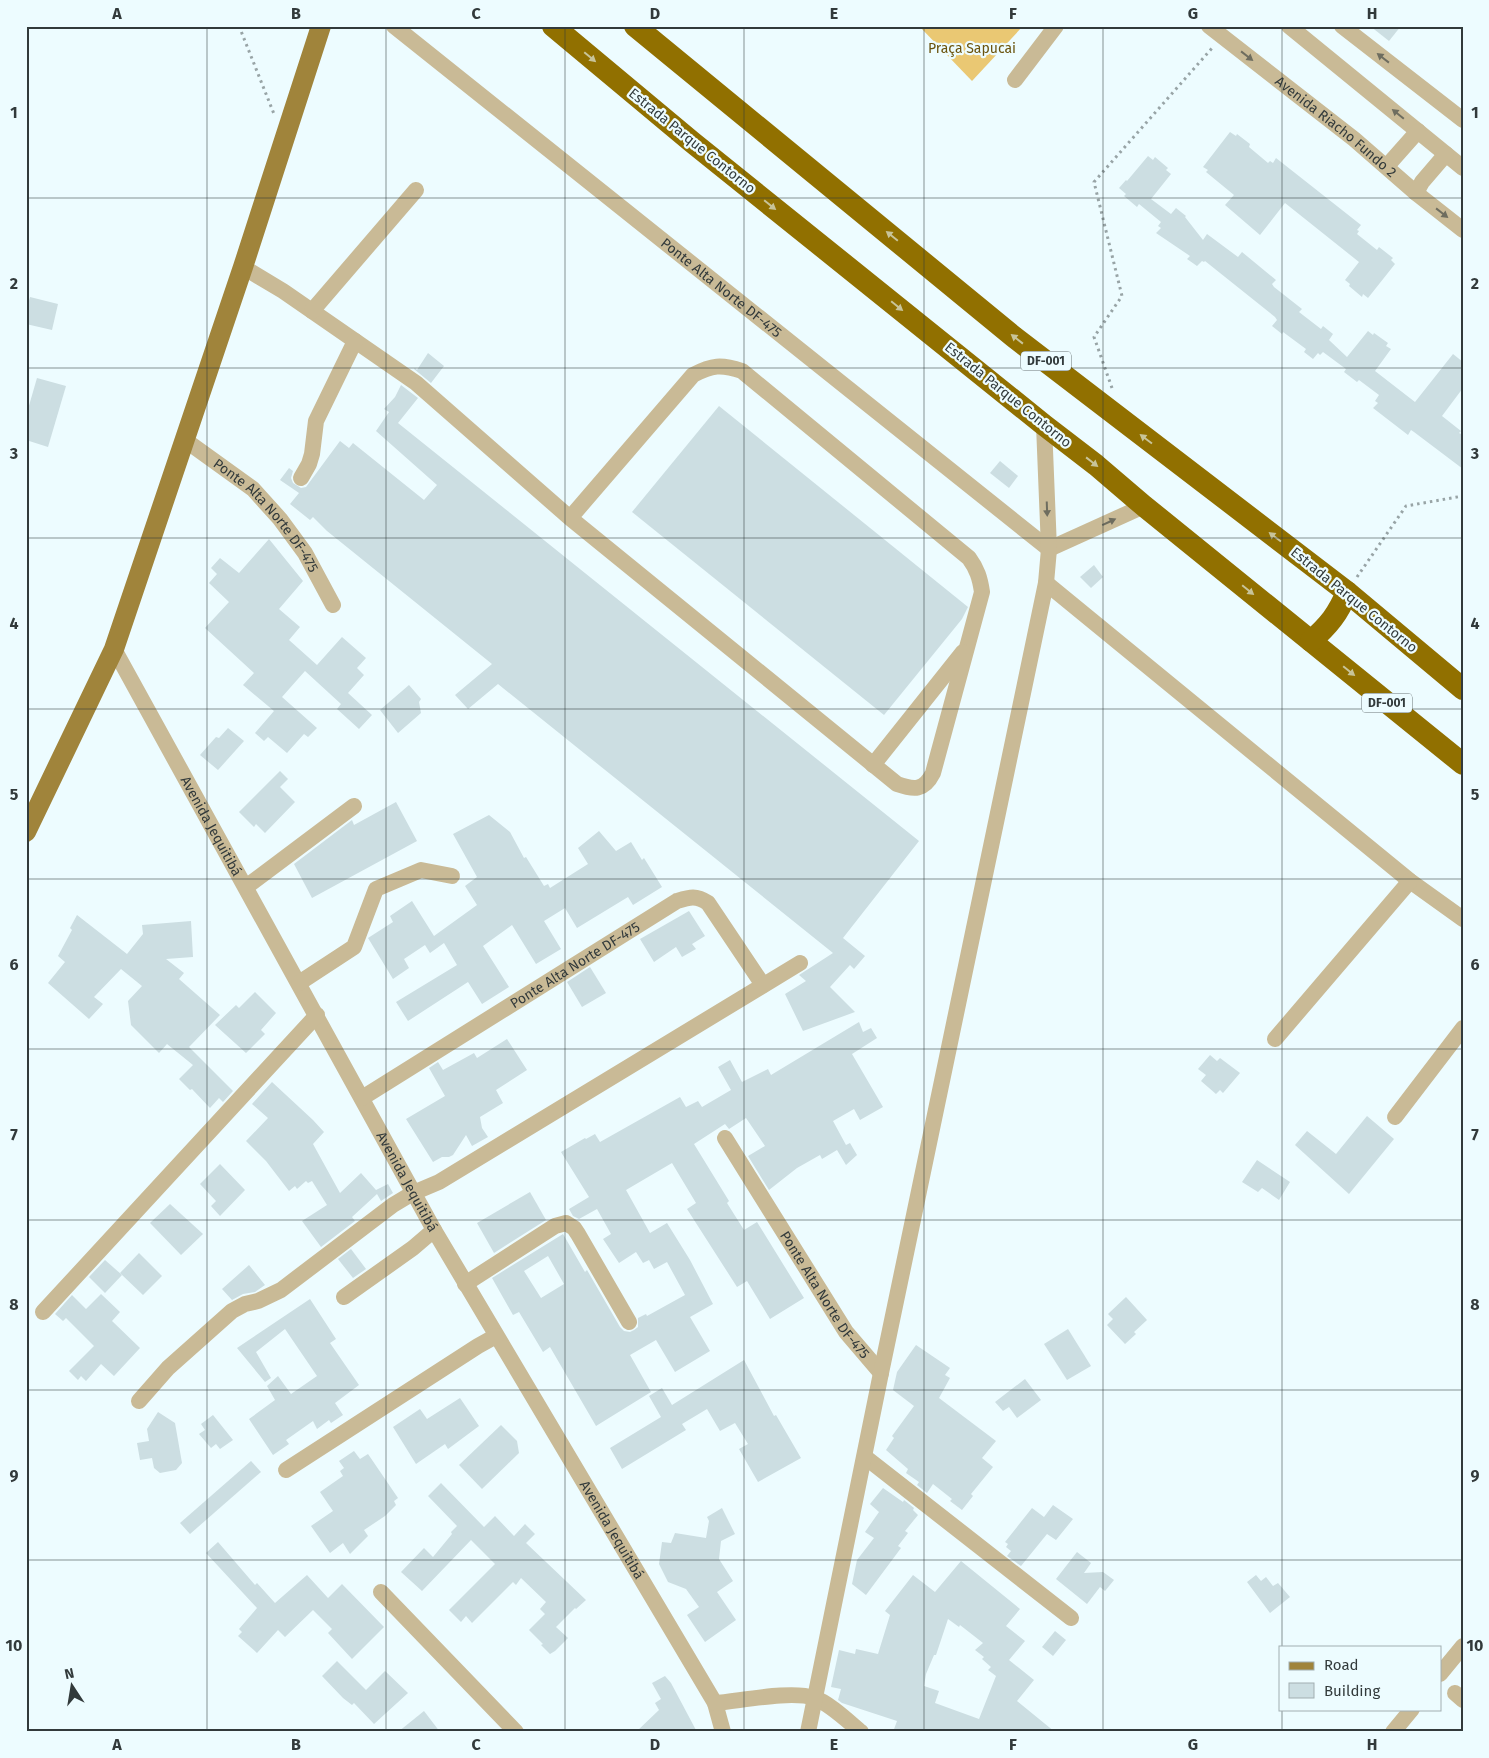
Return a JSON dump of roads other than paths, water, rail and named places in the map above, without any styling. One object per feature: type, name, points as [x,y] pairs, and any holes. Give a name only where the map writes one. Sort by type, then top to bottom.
[{"type":"highway","name":"Estrada Parque Contorno","points":[[552,26],[692,142],[1044,425],[1096,464],[1144,506],[1463,764]]},
{"type":"highway","name":"Estrada Parque Contorno","points":[[636,26],[1006,330],[1347,592],[1463,689]]},
{"type":"highway","points":[[1311,641],[1327,627],[1339,611],[1347,592]]},
{"type":"main road","points":[[26,832],[114,649],[243,266],[321,26]]},
{"type":"street","name":"Ponte Alta Norte DF-475","points":[[394,26],[1049,549]]},
{"type":"street","points":[[1014,80],[1056,26]]},
{"type":"street","points":[[1289,26],[1463,168]]},
{"type":"street","points":[[1342,26],[1463,120]]},
{"type":"street","name":"Avenida Riacho Fundo 2","points":[[1215,31],[1387,166],[1416,193],[1463,230]]},
{"type":"street","points":[[1387,166],[1418,131]]},
{"type":"street","points":[[1416,193],[1422,182],[1446,154]]},
{"type":"street","points":[[312,311],[416,190]]},
{"type":"street","points":[[243,266],[416,383],[570,518],[897,784],[910,788],[919,788],[929,782],[982,592],[980,578],[975,566],[969,558],[742,371],[727,366],[710,366],[692,375],[570,518]]},
{"type":"street","points":[[301,478],[312,454],[316,421],[355,341]]},
{"type":"street","points":[[808,1732],[1046,583],[1049,549],[1044,425]]},
{"type":"street","name":"Ponte Alta Norte DF-475","points":[[185,440],[253,489],[280,519],[305,553],[333,605]]},
{"type":"street","points":[[1049,549],[1144,506]]},
{"type":"street","points":[[1046,583],[1410,880],[1463,919]]},
{"type":"street","points":[[873,765],[967,646]]},
{"type":"street","name":"Avenida Jequitibá","points":[[114,649],[434,1230],[715,1703],[723,1732]]},
{"type":"street","points":[[246,887],[354,806]]},
{"type":"street","points":[[299,983],[354,947],[376,889],[421,870],[452,876]]},
{"type":"street","points":[[1276,1039],[1410,880]]},
{"type":"street","name":"Ponte Alta Norte DF-475","points":[[362,1098],[668,907],[688,898],[700,898],[708,903],[763,985]]},
{"type":"street","points":[[139,1401],[168,1368],[232,1311],[281,1290],[413,1192],[440,1182],[800,963]]},
{"type":"street","points":[[43,1312],[317,1015]]},
{"type":"street","points":[[1395,1117],[1463,1028]]},
{"type":"street","name":"Ponte Alta Norte DF-475","points":[[725,1138],[846,1332],[881,1373]]},
{"type":"street","points":[[465,1284],[555,1226],[566,1223],[574,1228],[578,1234],[629,1322]]},
{"type":"street","points":[[344,1297],[413,1248],[434,1230]]},
{"type":"street","points":[[286,1470],[496,1336]]},
{"type":"street","points":[[865,1456],[1071,1618]]},
{"type":"street","points":[[381,1592],[516,1732]]},
{"type":"street","points":[[1442,1672],[1463,1646]]},
{"type":"street","points":[[715,1703],[781,1695],[802,1695],[816,1698],[861,1732]]},
{"type":"street","points":[[1393,1732],[1411,1710]]},
{"type":"park label","name":"Praça Sapucai","points":[[972,48]]}]
